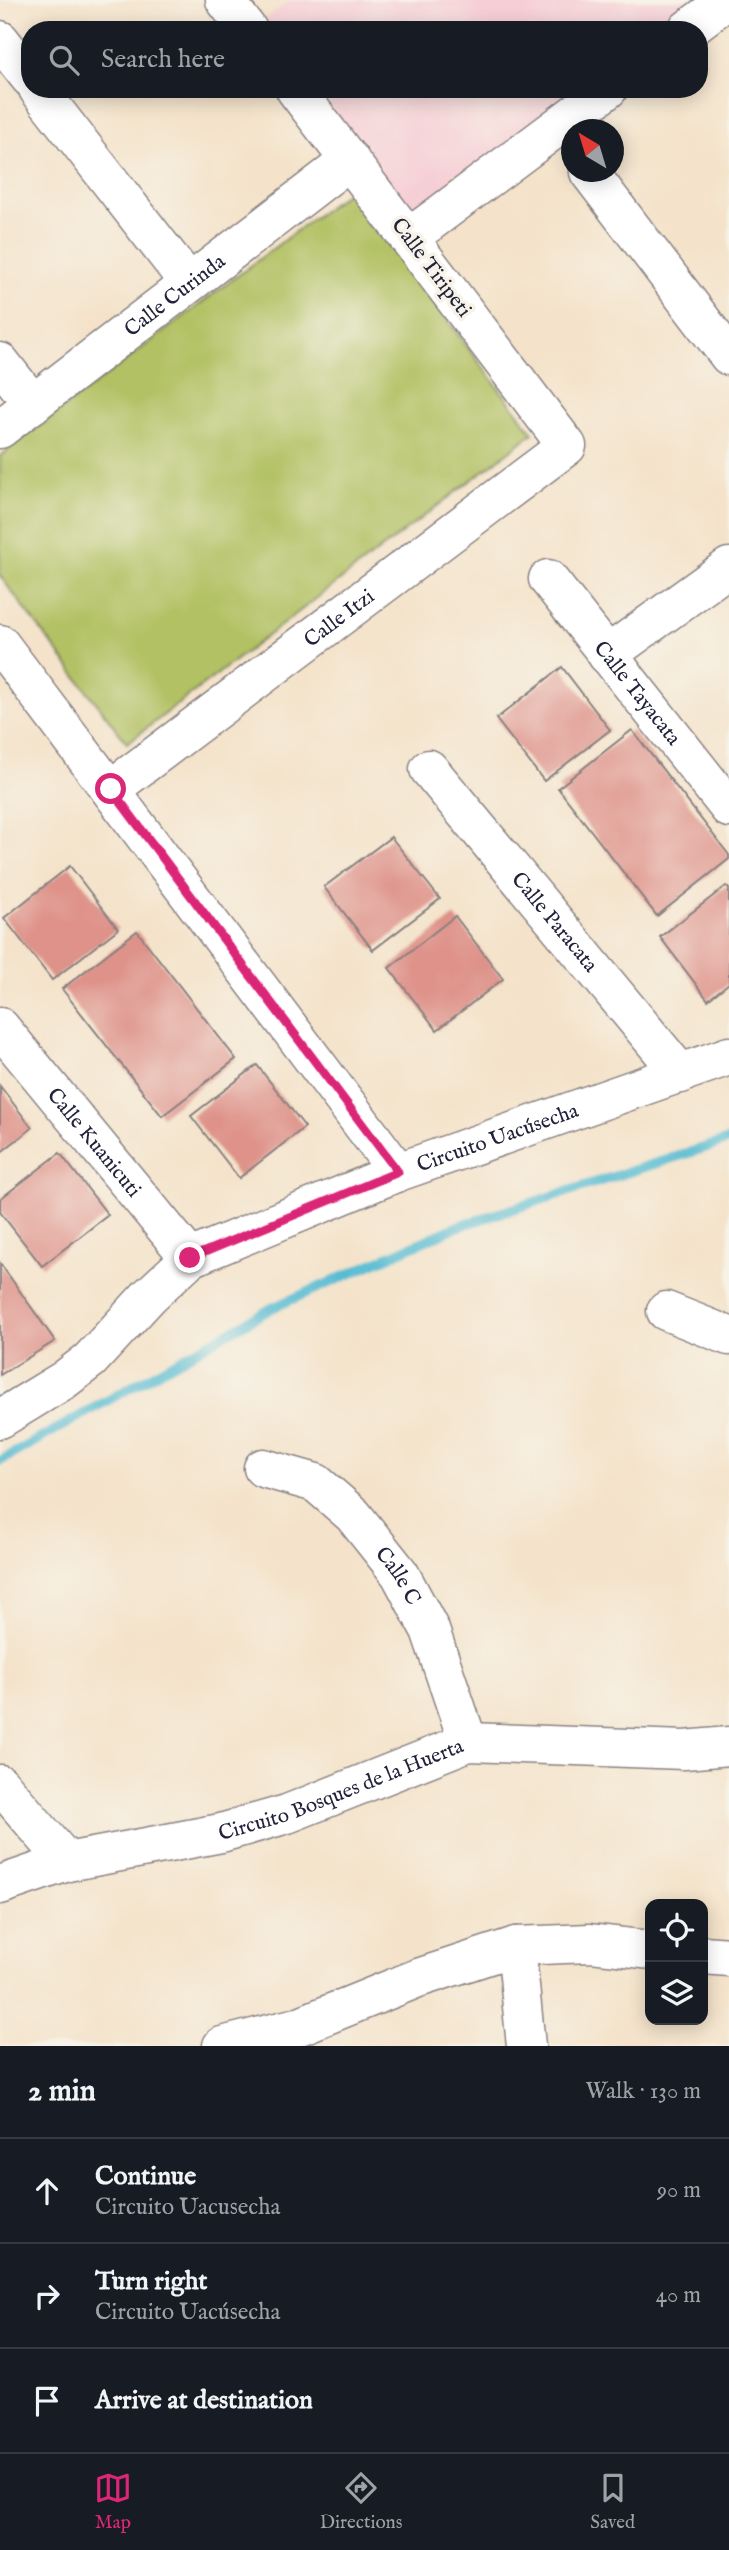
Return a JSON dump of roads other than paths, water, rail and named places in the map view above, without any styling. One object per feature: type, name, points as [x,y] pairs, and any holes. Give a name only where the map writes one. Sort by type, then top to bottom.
[{"type":"street","points":[[225,0],[241,21]]},
{"type":"street","points":[[699,21],[727,0]]},
{"type":"street","points":[[0,40],[21,67]]},
{"type":"street","points":[[45,98],[189,283]]},
{"type":"street","name":"Calle Tiripeti","points":[[302,98],[568,446]]},
{"type":"street","points":[[581,119],[600,98]]},
{"type":"street","points":[[410,237],[561,140]]},
{"type":"street","name":"Calle Curinda","points":[[0,429],[350,160]]},
{"type":"street","points":[[598,182],[729,356]]},
{"type":"street","points":[[0,362],[33,404]]},
{"type":"street","name":"Calle Itzi","points":[[111,789],[568,446]]},
{"type":"street","points":[[607,655],[729,567]]},
{"type":"street","name":"Calle Tayacata","points":[[548,579],[729,808]]},
{"type":"street","points":[[0,644],[398,1172]]},
{"type":"street","name":"Calle Paracata","points":[[429,769],[681,1074]]},
{"type":"street","name":"Calle Kuanicuti","points":[[0,1027],[190,1258]]},
{"type":"street","name":"Circuito Uacúsecha","points":[[0,1419],[64,1380],[90,1360],[149,1296],[190,1258],[398,1172],[729,1056]]},
{"type":"street","points":[[666,1311],[729,1336]]},
{"type":"street","name":"Calle C","points":[[263,1468],[316,1483],[353,1515],[400,1574],[430,1630],[468,1742]]},
{"type":"street","name":"Circuito Bosques de la Huerta","points":[[0,1885],[67,1862],[221,1833],[287,1814],[468,1742],[670,1749],[729,1746]]},
{"type":"street","points":[[0,1784],[67,1862]]},
{"type":"street","points":[[222,2046],[297,2027],[418,1978],[516,1946],[590,1943],[645,1949]]},
{"type":"street","points":[[516,1946],[526,2046]]},
{"type":"street","points":[[708,1955],[729,1957]]},
{"type":"waterway","points":[[0,1461],[272,1308],[456,1227],[729,1140]]}]
